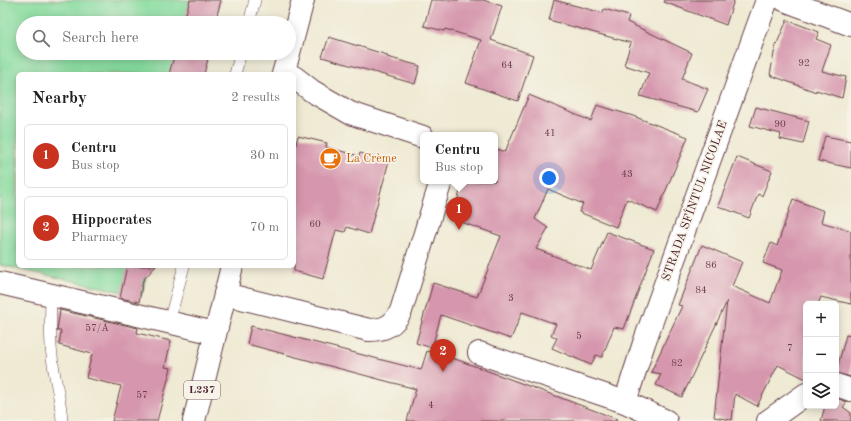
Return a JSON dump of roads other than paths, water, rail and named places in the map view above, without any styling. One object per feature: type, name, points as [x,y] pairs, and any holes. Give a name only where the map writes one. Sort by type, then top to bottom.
[{"type":"street","points":[[296,31],[303,0]]},
{"type":"street","name":"STRADA SFÎNTUL NICOLAE","points":[[625,402],[644,343],[767,0]]},
{"type":"street","points":[[784,0],[851,25]]},
{"type":"street","points":[[296,75],[312,92],[350,113],[420,137]]},
{"type":"street","points":[[225,294],[369,330],[379,330],[389,327],[397,320],[401,311],[440,184]]},
{"type":"street","name":"L237","points":[[194,421],[232,268]]},
{"type":"street","points":[[0,283],[29,291],[51,294],[216,333]]},
{"type":"street","points":[[479,353],[625,402],[666,421]]},
{"type":"street","points":[[839,385],[851,390]]},
{"type":"street","points":[[768,421],[803,396]]},
{"type":"lane","points":[[251,16],[255,0]]},
{"type":"lane","points":[[236,72],[239,60]]},
{"type":"lane","points":[[169,322],[183,268]]},
{"type":"lane","points":[[51,294],[50,336],[52,358],[60,398],[62,421]]},
{"type":"place","name":"La Crème","points":[[330,159]]},
{"type":"place","name":"Centru","points":[[459,230]]},
{"type":"place","name":"Hippocrates","points":[[443,372]]}]
